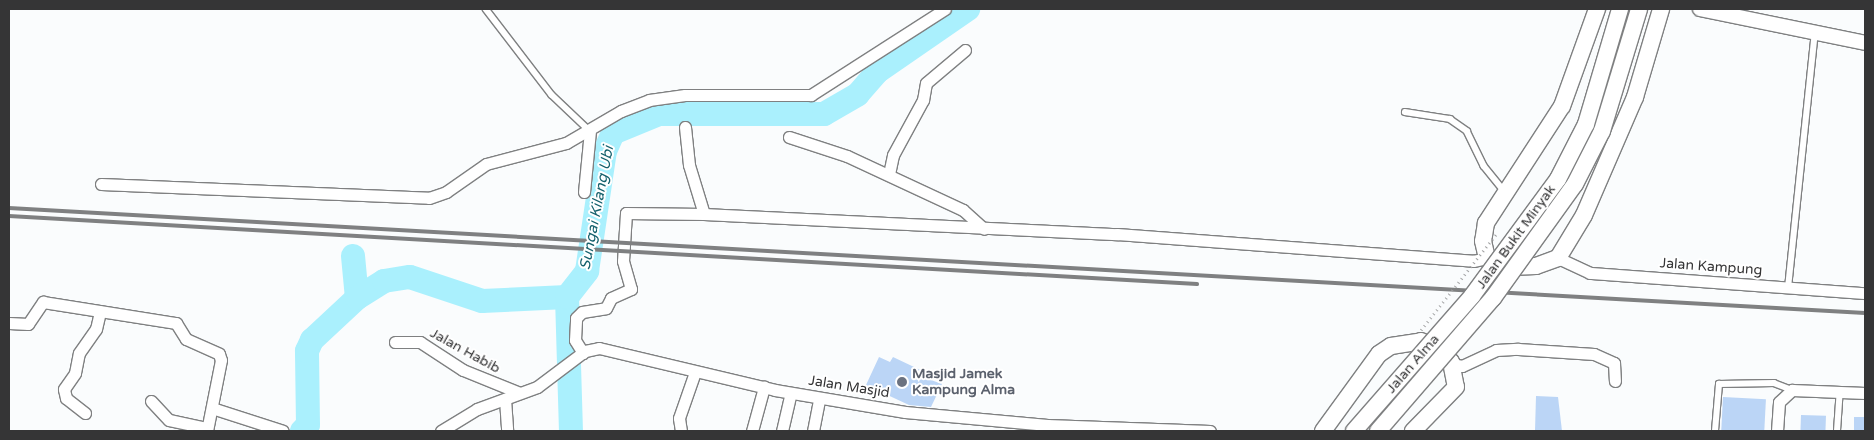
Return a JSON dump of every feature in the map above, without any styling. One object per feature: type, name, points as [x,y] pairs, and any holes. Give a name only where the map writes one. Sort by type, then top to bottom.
[{"type":"main road","points":[[1597,9],[1562,106],[1486,223],[1482,242],[1487,258],[1509,267],[1536,266],[1558,258],[1612,157],[1661,9]]},
{"type":"main road","name":"Jalan Bukit Minyak","points":[[1472,296],[1558,179],[1586,124],[1620,9]]},
{"type":"main road","name":"Jalan Bukit Minyak","points":[[1493,298],[1540,238],[1579,175],[1602,131],[1639,9]]},
{"type":"main road","name":"Jalan Alma","points":[[1354,431],[1472,296]]},
{"type":"main road","name":"Jalan Alma","points":[[1378,431],[1493,298]]},
{"type":"main road","points":[[1323,431],[1379,354],[1391,346],[1421,341],[1441,350],[1452,364],[1456,387],[1413,431]]},
{"type":"street","points":[[101,184],[428,198],[446,192],[486,164],[566,144],[621,111],[649,100],[685,95],[811,95],[945,9]]},
{"type":"street","points":[[1700,9],[1865,43]]},
{"type":"street","points":[[889,174],[894,155],[923,100],[926,83],[965,50]]},
{"type":"street","points":[[685,127],[689,164],[704,214]]},
{"type":"street","points":[[584,192],[590,131]]},
{"type":"street","points":[[789,137],[810,140],[889,174],[963,210],[984,230]]},
{"type":"street","points":[[441,431],[559,372],[581,354],[575,340],[576,318],[582,312],[606,308],[611,298],[631,289],[623,261],[626,213],[704,214],[984,230],[1117,234],[1473,261],[1487,258]]},
{"type":"street","name":"Jalan Kampung","points":[[1558,258],[1590,273],[1865,293]]},
{"type":"street","points":[[9,323],[28,324],[43,302],[176,323],[186,339],[219,354],[215,408],[207,430],[169,420],[151,401]]},
{"type":"street","points":[[85,413],[66,398],[64,389],[75,373],[79,353],[96,329],[100,311]]},
{"type":"street","name":"Jalan Habib","points":[[395,342],[420,342],[463,370],[520,393]]},
{"type":"street","name":"Jalan Masjid","points":[[581,354],[599,348],[695,372],[819,399],[951,417],[1084,429],[1210,431]]},
{"type":"street","points":[[1452,364],[1462,366],[1503,350],[1594,354],[1614,363],[1615,381]]},
{"type":"street","points":[[681,431],[679,418],[695,372]]},
{"type":"street","points":[[752,431],[764,387]]},
{"type":"street","points":[[1777,431],[1779,402],[1792,390],[1865,394]]},
{"type":"street","points":[[782,431],[791,393]]},
{"type":"street","points":[[505,399],[508,431]]},
{"type":"street","points":[[813,431],[819,399]]},
{"type":"street","points":[[215,408],[282,431]]},
{"type":"lane","points":[[486,9],[552,95],[590,131]]},
{"type":"lane","points":[[1788,288],[1815,33]]},
{"type":"lane","points":[[1405,112],[1450,118],[1467,131],[1484,166],[1505,192]]},
{"type":"lane","points":[[1715,431],[1719,384],[1774,382],[1792,390]]},
{"type":"lane","points":[[1837,431],[1840,392]]},
{"type":"path","points":[[1419,333],[1497,233]]},
{"type":"building","name":"Masjid Jamek Kampung Alma","points":[[879,357],[890,362],[893,357],[933,376],[931,380],[942,384],[931,407],[909,405],[866,385]]},
{"type":"building","points":[[1536,396],[1558,397],[1562,431],[1535,431]]},
{"type":"building","points":[[1723,397],[1766,399],[1764,431],[1721,431]]},
{"type":"building","points":[[1801,415],[1826,416],[1825,431],[1800,431]]},
{"type":"building","points":[[1854,417],[1865,417],[1865,431],[1854,431]]},
{"type":"waterway","name":"Sungai Kilang Ubi","points":[[302,431],[308,425],[307,351],[312,340],[357,298],[384,281],[410,277],[482,301],[567,297],[587,271],[605,151],[613,133],[659,114],[824,114],[858,94],[877,72],[968,9]]},
{"type":"waterway","points":[[353,256],[357,298]]},
{"type":"waterway","points":[[567,297],[571,431]]},
{"type":"railway","points":[[9,208],[1865,313]]},
{"type":"railway","points":[[9,216],[1197,284]]},
{"type":"place","name":"Masjid Jamek Kampung Alma","points":[[902,382]]}]
